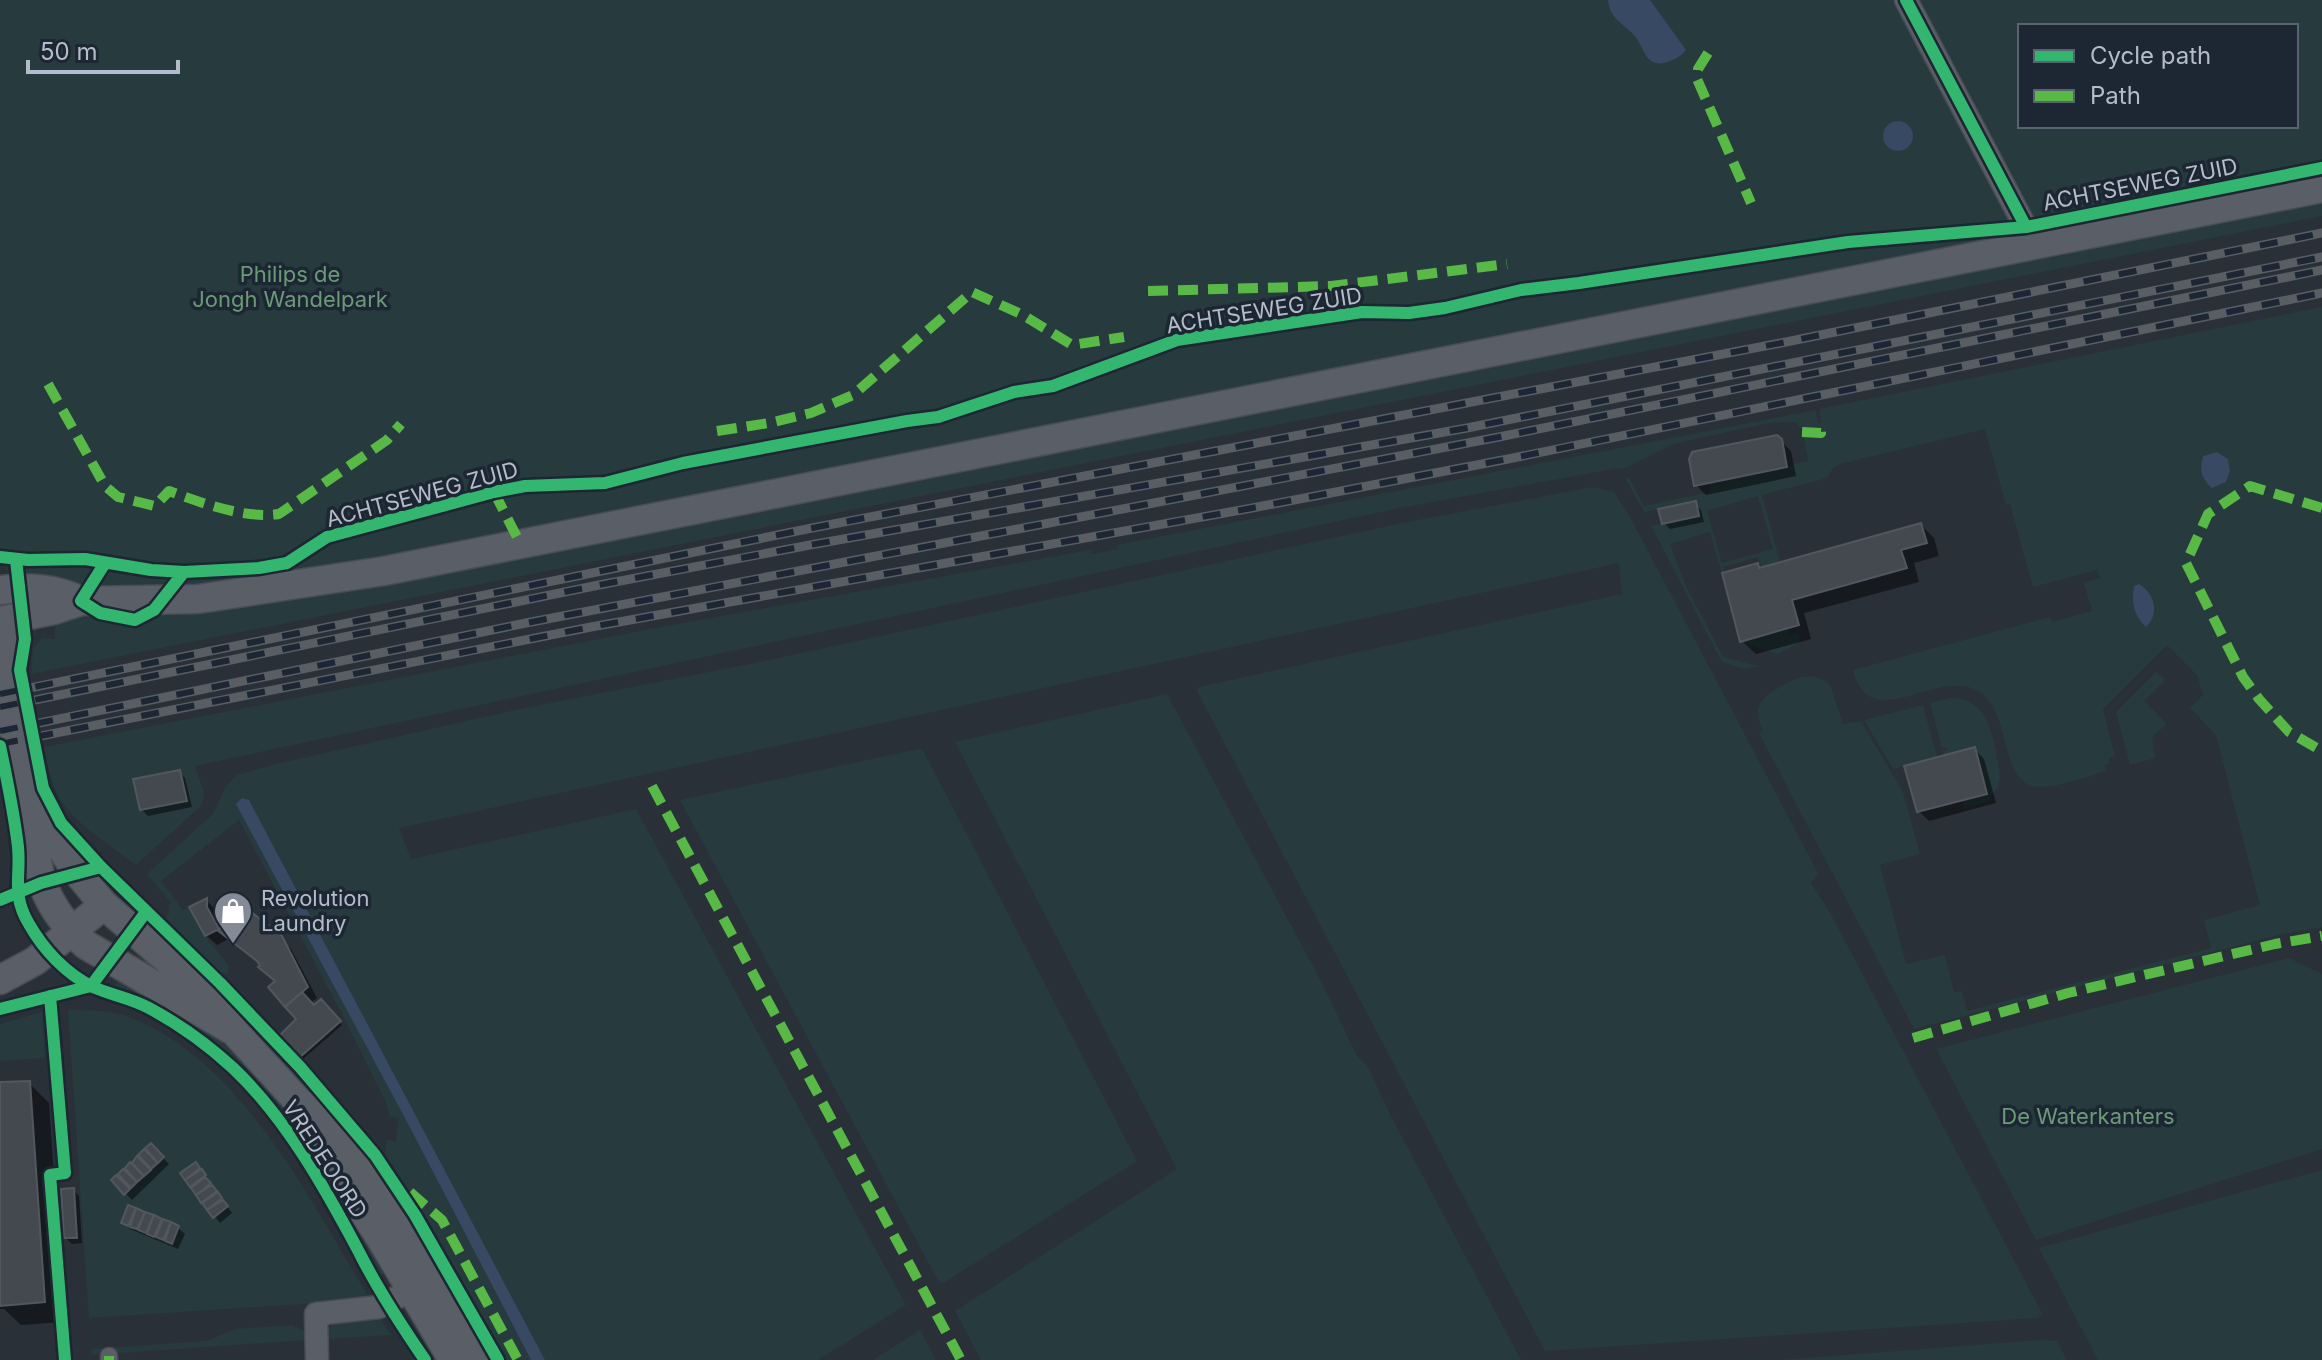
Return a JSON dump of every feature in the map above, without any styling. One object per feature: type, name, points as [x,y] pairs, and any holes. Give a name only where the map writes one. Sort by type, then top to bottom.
[{"type":"street","points":[[1906,0],[2035,245]]},
{"type":"street","name":"ACHTSEWEG ZUID","points":[[0,623],[81,601],[198,599],[384,571],[2322,188]]},
{"type":"street","name":"ACHTSEWEG ZUID","points":[[0,590],[60,591],[81,601]]},
{"type":"street","points":[[0,623],[4,650],[1,673],[29,800]]},
{"type":"street","name":"VREDEOORD","points":[[29,800],[77,872],[104,905],[208,995],[234,1031],[327,1128],[366,1178],[400,1225],[453,1360]]},
{"type":"street","name":"VREDEOORD","points":[[29,800],[32,842],[41,883],[71,932],[101,956],[234,1031]]},
{"type":"street","points":[[0,980],[35,961],[104,905]]},
{"type":"street","points":[[317,1360],[316,1314],[369,1309],[421,1284]]},
{"type":"street","name":"VREDEOORD","points":[[421,1284],[478,1360]]},
{"type":"green space","name":"Philips de Jongh Wandelpark","points":[[0,0],[1901,0],[2012,224],[2004,223],[2009,232],[1984,239],[1984,244],[321,572],[195,588],[115,588],[32,581],[7,570],[0,556]]},
{"type":"green space","points":[[1918,0],[2322,0],[2322,167],[2079,217],[2041,222],[2035,220]]},
{"type":"green space","points":[[2322,200],[2322,216],[31,674],[33,649],[42,638],[55,639],[55,627],[44,626],[34,632],[35,623],[49,619],[92,616],[133,623],[159,613],[272,603],[388,582],[2050,254],[2051,258],[2074,253],[2074,249]]},
{"type":"green space","points":[[2322,307],[2322,927],[2283,934],[1914,1029],[1759,733],[1763,730],[1758,709],[1764,699],[1775,690],[1806,676],[1830,685],[1843,724],[1861,721],[1903,792],[1920,854],[1880,865],[1906,964],[1945,955],[1954,992],[1962,991],[1967,1011],[2211,948],[2204,920],[2260,905],[2216,735],[2190,708],[2203,695],[2197,675],[2167,645],[2103,709],[2115,756],[2109,758],[2106,771],[2049,786],[2027,784],[2017,775],[1995,712],[1987,698],[1974,689],[1958,686],[1940,688],[1888,700],[1873,698],[1861,689],[1853,670],[2050,617],[2052,622],[2092,611],[2084,583],[2100,578],[2097,570],[2033,587],[1985,429],[1840,464],[1833,468],[1827,478],[1762,495],[1780,562],[1761,567],[1758,557],[1723,567],[1722,573],[1710,532],[1670,544],[1686,586],[1723,657],[1758,666],[1744,669],[1722,662],[1651,526],[1698,516],[1696,502],[1644,512],[1626,479],[1629,478],[1644,506],[1710,492],[1708,482],[1808,461],[1802,429],[1795,422],[1769,423],[1673,444],[1621,470],[1400,508],[195,766],[204,792],[202,805],[136,865],[71,814],[53,785],[44,747],[661,627],[1090,550],[1092,554],[1118,549],[1117,545],[1816,410],[1818,423],[1821,423],[1819,409]],"holes":[[[2217,452],[2228,459],[2230,471],[2226,482],[2212,487],[2208,484],[2202,473],[2203,456]],[[1758,496],[1773,549],[1722,563],[1707,511]],[[2139,584],[2144,588],[2154,604],[2153,616],[2146,627],[2134,610],[2134,586]],[[180,770],[186,801],[141,810],[133,780]]]},
{"type":"green space","points":[[1593,487],[1614,492],[1630,517],[1818,873],[1811,883],[1828,909],[2042,1313],[2038,1318],[1545,1351],[1197,691],[1199,687],[1622,594],[1619,563],[399,828],[411,859],[636,809],[906,1305],[818,1360],[545,1360],[249,800],[245,798],[240,810],[531,1360],[504,1360],[384,1160],[387,1140],[396,1141],[399,1118],[390,1116],[343,1016],[239,820],[161,881],[183,910],[189,907],[205,936],[229,966],[228,973],[217,974],[163,922],[169,913],[170,902],[147,874],[213,814],[226,786],[237,775],[276,764],[525,708],[760,662],[1402,523]]},
{"type":"green space","points":[[1788,629],[1791,635],[1799,633],[1800,642],[1778,654],[1740,642]]},
{"type":"green space","points":[[2156,672],[2165,680],[2144,701],[2167,724],[2152,737],[2155,758],[2130,765],[2116,712]]},
{"type":"green space","points":[[1167,694],[1521,1360],[981,1360],[955,1311],[1177,1169],[955,742]]},
{"type":"green space","points":[[1951,698],[1975,705],[1983,714],[1993,738],[2000,777],[1989,801],[1964,809],[1962,800],[1987,793],[1975,748],[1944,756],[1942,751],[1947,747],[1942,748],[1930,703]]},
{"type":"green space","points":[[1923,705],[1937,757],[1893,769],[1864,720]]},
{"type":"green space","points":[[919,749],[924,752],[1136,1159],[1136,1162],[943,1283],[939,1282],[927,1260],[680,800]]},
{"type":"green space","name":"De Waterkanters","points":[[2289,958],[2322,974],[2322,1149],[2036,1240],[1936,1049]]},
{"type":"green space","points":[[121,977],[209,1030],[266,1084],[293,1117],[386,1272],[379,1277],[306,1151],[252,1082],[222,1052],[188,1026],[151,1005],[111,990]]},
{"type":"green space","points":[[68,1010],[110,1012],[134,1019],[173,1040],[208,1067],[270,1138],[368,1296],[363,1300],[89,1318]]},
{"type":"green space","points":[[42,1012],[45,1058],[0,1061],[0,1024]]},
{"type":"green space","points":[[2322,1170],[2322,1360],[2098,1360],[2039,1248]]},
{"type":"green space","points":[[379,1317],[391,1335],[325,1339],[332,1325]]},
{"type":"green space","points":[[292,1325],[304,1331],[307,1340],[92,1355],[91,1349],[207,1341],[235,1329]]},
{"type":"green space","points":[[920,1330],[936,1360],[873,1360]]},
{"type":"green space","points":[[2057,1341],[2067,1360],[1780,1360]]},
{"type":"water","points":[[1608,0],[1650,0],[1686,50],[1671,61],[1653,62],[1634,35],[1614,16]]},
{"type":"water","points":[[1898,121],[1908,126],[1913,136],[1908,146],[1898,151],[1888,146],[1883,136],[1888,126]]},
{"type":"water","points":[[2217,452],[2228,459],[2230,471],[2226,482],[2212,488],[2202,474],[2202,461],[2203,456]]},
{"type":"water","points":[[2139,584],[2149,593],[2154,604],[2153,616],[2146,627],[2133,604],[2134,586]]},
{"type":"water","points":[[242,798],[249,800],[545,1360],[531,1360],[236,804]]},
{"type":"building","points":[[1777,435],[1782,439],[1787,467],[1694,486],[1689,459],[1692,452]]},
{"type":"building","points":[[1696,501],[1699,516],[1662,524],[1658,509]]},
{"type":"building","points":[[1921,523],[1927,543],[1901,550],[1907,568],[1792,600],[1799,625],[1740,642],[1722,573],[1758,563],[1759,568]]},
{"type":"building","points":[[1975,747],[1987,794],[1917,812],[1904,766]]},
{"type":"building","points":[[180,770],[187,801],[140,810],[133,779]]},
{"type":"building","points":[[207,898],[207,907],[219,929],[251,912],[282,936],[308,987],[285,1007],[268,987],[275,981],[258,967],[257,961],[217,930],[205,936],[189,907]]},
{"type":"building","points":[[302,992],[314,1005],[321,999],[341,1021],[299,1058],[280,1035],[296,1019],[285,1007]]},
{"type":"building","points":[[30,1081],[45,1302],[0,1306],[0,1082]]},
{"type":"building","points":[[151,1143],[164,1157],[158,1163],[145,1148]]},
{"type":"building","points":[[144,1149],[158,1163],[151,1169],[138,1155]]},
{"type":"building","points":[[137,1156],[151,1170],[144,1176],[132,1163]]},
{"type":"building","points":[[130,1162],[144,1176],[137,1182],[125,1168]]},
{"type":"building","points":[[196,1162],[200,1168],[185,1180],[180,1173]]},
{"type":"building","points":[[123,1169],[137,1182],[131,1188],[118,1174]]},
{"type":"building","points":[[202,1169],[206,1175],[190,1187],[185,1180]]},
{"type":"building","points":[[116,1175],[130,1189],[124,1195],[111,1180]]},
{"type":"building","points":[[205,1177],[211,1183],[196,1195],[191,1188]]},
{"type":"building","points":[[212,1185],[217,1191],[201,1203],[196,1195]]},
{"type":"building","points":[[74,1188],[77,1238],[64,1238],[61,1189]]},
{"type":"building","points":[[218,1192],[222,1198],[207,1210],[202,1203]]},
{"type":"building","points":[[223,1200],[228,1206],[213,1218],[207,1210]]},
{"type":"building","points":[[128,1205],[136,1208],[128,1226],[121,1223]]},
{"type":"building","points":[[136,1208],[145,1212],[137,1229],[130,1227]]},
{"type":"building","points":[[145,1212],[154,1215],[146,1233],[138,1230]]},
{"type":"building","points":[[154,1215],[162,1219],[154,1237],[147,1234]]},
{"type":"building","points":[[163,1219],[171,1222],[163,1240],[156,1237]]},
{"type":"building","points":[[171,1222],[179,1226],[172,1244],[165,1241]]},
{"type":"railway","points":[[0,694],[807,529],[1781,343],[2322,233]]},
{"type":"railway","points":[[0,707],[599,585],[1467,428],[2322,257]]},
{"type":"railway","points":[[0,731],[526,623],[1499,437],[2322,270]]},
{"type":"railway","points":[[0,744],[591,627],[1508,459],[2322,293]]},
{"type":"marked path","points":[[1708,53],[1698,69],[1697,79],[1751,203]]},
{"type":"marked path","points":[[1148,291],[1331,286],[1507,264]]},
{"type":"marked path","points":[[717,431],[811,413],[853,395],[972,292],[1023,315],[1072,345],[1124,337]]},
{"type":"marked path","points":[[48,384],[105,486],[118,497],[155,506],[169,491],[238,512],[279,514],[387,440],[401,424]]},
{"type":"marked path","points":[[1802,432],[1821,433],[1820,423]]},
{"type":"marked path","points":[[2322,508],[2250,486],[2208,514],[2186,563],[2243,677],[2289,732],[2322,751]]},
{"type":"marked path","points":[[494,492],[521,545]]},
{"type":"marked path","points":[[652,786],[961,1360]]},
{"type":"marked path","points":[[1913,1038],[2068,993],[2275,944],[2322,936]]},
{"type":"marked path","points":[[410,1192],[442,1220],[518,1360]]},
{"type":"cycle path","points":[[1906,0],[2026,227]]},
{"type":"cycle path","points":[[0,557],[85,559],[184,572],[259,568],[287,563],[327,537],[494,492],[525,486],[605,483],[683,463],[938,417],[1014,392],[1053,386],[1177,340],[1362,312],[1409,313],[1445,308],[1521,290],[1848,242],[2026,227],[2322,168]]},
{"type":"cycle path","points":[[16,560],[25,639],[20,670],[43,788],[61,823],[300,1067],[375,1155],[415,1215],[498,1360]]},
{"type":"cycle path","points":[[105,563],[81,601],[100,613],[135,620],[154,610],[184,572]]},
{"type":"cycle path","points":[[0,746],[18,847],[18,894],[23,913],[35,933],[56,960],[74,975],[93,987],[142,1005],[171,1021],[214,1051],[252,1088],[303,1155],[382,1294],[425,1360]]},
{"type":"cycle path","points":[[0,900],[41,883],[101,867]]},
{"type":"cycle path","points":[[0,1009],[91,986],[146,912]]},
{"type":"cycle path","points":[[50,996],[65,1173],[50,1175],[65,1360]]},
{"type":"place","name":"Revolution Laundry","points":[[233,945]]}]
